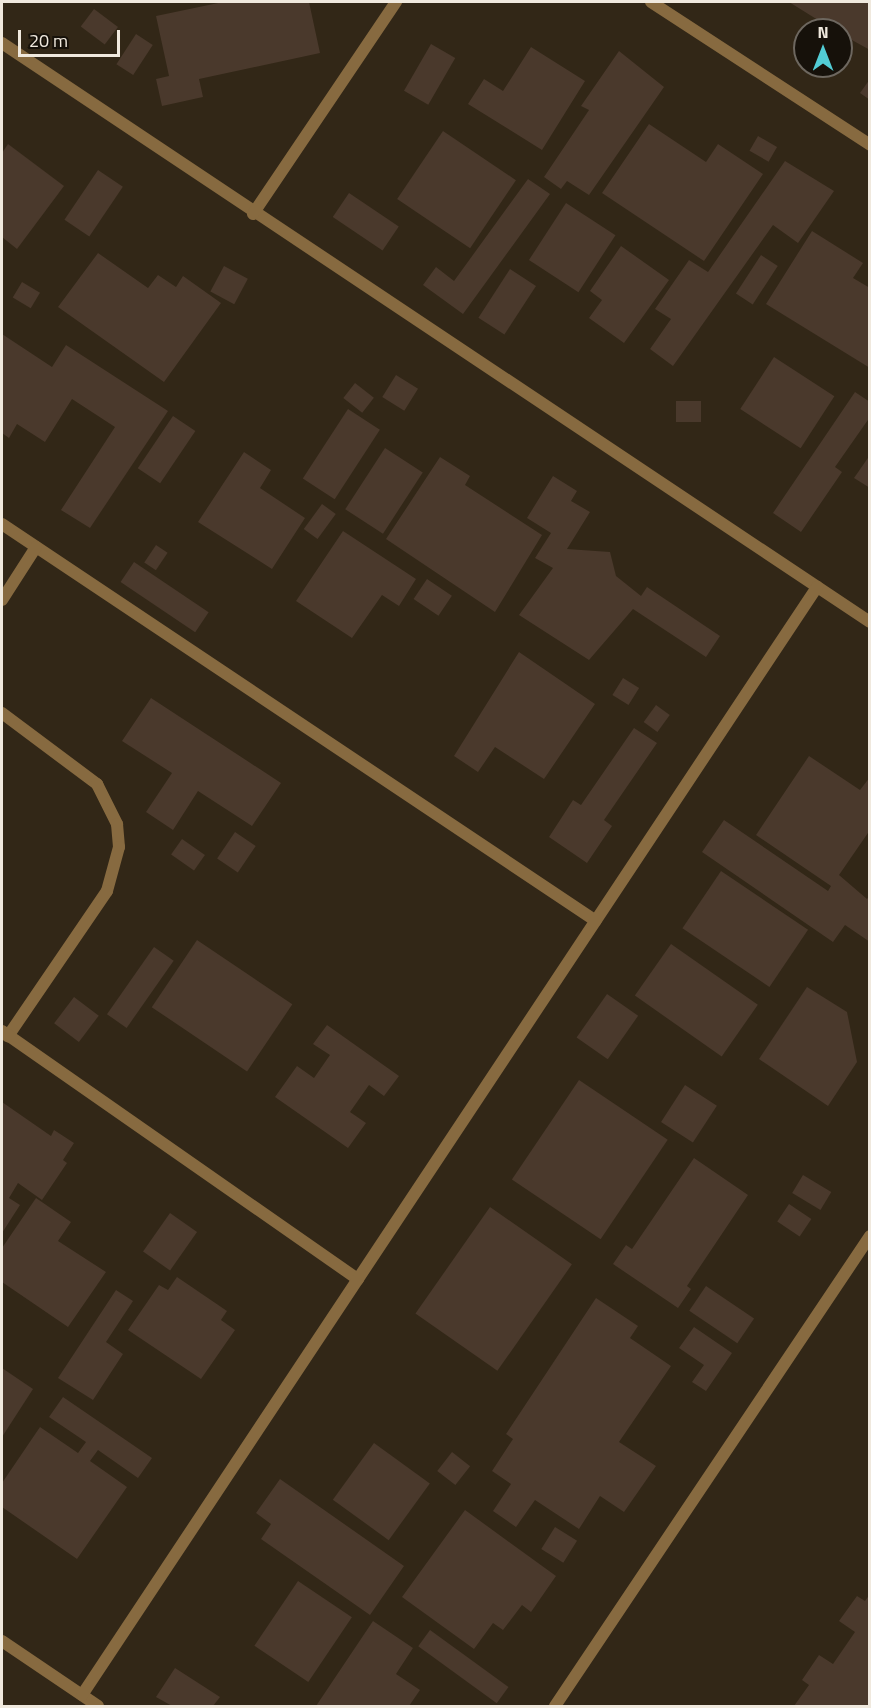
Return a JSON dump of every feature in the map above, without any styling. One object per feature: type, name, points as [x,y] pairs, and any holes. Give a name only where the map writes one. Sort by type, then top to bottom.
[{"type":"street","points":[[254,214],[396,2]]},
{"type":"street","points":[[651,2],[870,145]]},
{"type":"street","points":[[2,43],[254,214],[870,622]]},
{"type":"street","points":[[2,524],[596,921]]},
{"type":"street","points":[[2,600],[36,547]]},
{"type":"street","points":[[82,1695],[817,587]]},
{"type":"street","points":[[2,713],[97,784],[117,824],[119,847],[107,891],[5,1033],[358,1279]]},
{"type":"street","points":[[555,1707],[870,1236]]},
{"type":"street","points":[[2,1641],[98,1707]]},
{"type":"building","points":[[223,2],[309,2],[320,53],[199,79],[203,97],[162,106],[156,79],[169,76],[156,16]]},
{"type":"building","points":[[789,2],[870,2],[870,50],[853,41],[853,18],[815,18]]},
{"type":"building","points":[[94,9],[118,27],[105,45],[81,27]]},
{"type":"building","points":[[136,34],[153,45],[133,75],[116,64]]},
{"type":"building","points":[[431,44],[455,58],[428,105],[404,91]]},
{"type":"building","points":[[531,47],[585,81],[542,150],[468,104],[484,79],[503,91]]},
{"type":"building","points":[[619,51],[664,87],[589,195],[567,181],[561,189],[544,177],[589,110],[581,106]]},
{"type":"building","points":[[870,79],[870,100],[860,93]]},
{"type":"building","points":[[649,124],[706,162],[718,144],[763,174],[704,261],[602,193]]},
{"type":"building","points":[[443,131],[516,180],[470,248],[397,199]]},
{"type":"building","points":[[758,136],[777,147],[769,162],[750,151]]},
{"type":"building","points":[[8,144],[64,186],[17,249],[2,237],[2,153]]},
{"type":"building","points":[[785,161],[834,191],[798,243],[773,225],[673,366],[650,349],[671,319],[655,309],[689,260],[708,272]]},
{"type":"building","points":[[98,170],[123,187],[89,237],[64,220]]},
{"type":"building","points":[[528,179],[550,194],[463,314],[423,285],[436,267],[454,281]]},
{"type":"building","points":[[349,193],[399,227],[383,251],[333,217]]},
{"type":"building","points":[[566,203],[615,235],[578,292],[529,260]]},
{"type":"building","points":[[812,231],[863,263],[853,278],[870,288],[870,368],[766,304]]},
{"type":"building","points":[[621,246],[669,280],[624,343],[589,318],[602,300],[590,291]]},
{"type":"building","points":[[98,253],[148,288],[158,275],[176,287],[183,276],[221,303],[164,382],[58,307]]},
{"type":"building","points":[[761,255],[778,266],[753,304],[736,294]]},
{"type":"building","points":[[224,266],[248,279],[234,304],[210,292]]},
{"type":"building","points":[[510,269],[536,286],[504,335],[478,318]]},
{"type":"building","points":[[22,282],[40,293],[31,308],[13,297]]},
{"type":"building","points":[[2,334],[52,367],[66,345],[168,411],[90,528],[61,510],[115,427],[72,399],[45,442],[17,424],[9,438],[2,433]]},
{"type":"building","points":[[774,357],[834,396],[801,448],[740,409]]},
{"type":"building","points":[[396,375],[418,389],[404,411],[382,397]]},
{"type":"building","points":[[355,383],[374,398],[362,413],[343,398]]},
{"type":"building","points":[[855,392],[870,402],[870,417],[835,467],[842,472],[801,532],[773,513]]},
{"type":"building","points":[[676,401],[701,401],[701,422],[676,422]]},
{"type":"building","points":[[348,409],[380,430],[335,499],[303,479]]},
{"type":"building","points":[[173,416],[195,431],[160,483],[138,468]]},
{"type":"building","points":[[385,448],[423,473],[383,534],[345,509]]},
{"type":"building","points":[[244,452],[271,470],[260,488],[305,518],[272,569],[198,522]]},
{"type":"building","points":[[870,455],[870,488],[854,478]]},
{"type":"building","points":[[440,457],[470,476],[465,485],[542,535],[495,612],[386,539]]},
{"type":"building","points":[[553,476],[577,491],[571,501],[590,512],[567,549],[610,552],[616,576],[641,596],[647,587],[720,636],[706,657],[633,609],[589,660],[519,615],[553,568],[535,558],[551,533],[527,518]]},
{"type":"building","points":[[322,504],[336,514],[318,539],[304,529]]},
{"type":"building","points":[[343,531],[416,579],[399,606],[382,595],[352,638],[296,601]]},
{"type":"building","points":[[156,545],[168,553],[156,570],[144,562]]},
{"type":"building","points":[[134,562],[209,612],[195,632],[121,582]]},
{"type":"building","points":[[427,579],[452,596],[438,616],[414,599]]},
{"type":"building","points":[[519,652],[595,704],[544,779],[495,747],[478,772],[454,756]]},
{"type":"building","points":[[623,678],[639,688],[629,705],[612,695]]},
{"type":"building","points":[[151,698],[281,783],[252,826],[198,791],[173,830],[146,812],[172,773],[122,741]]},
{"type":"building","points":[[656,705],[670,715],[657,732],[644,722]]},
{"type":"building","points":[[634,728],[657,743],[604,820],[612,826],[587,863],[549,837],[573,800],[581,805]]},
{"type":"building","points":[[809,756],[860,790],[870,777],[870,830],[839,875],[867,899],[870,895],[870,942],[845,925],[833,942],[702,852],[724,820],[828,891],[831,886],[756,835]]},
{"type":"building","points":[[235,832],[256,846],[238,873],[217,859]]},
{"type":"building","points":[[182,839],[205,855],[194,871],[171,855]]},
{"type":"building","points":[[721,871],[808,930],[769,987],[682,928]]},
{"type":"building","points":[[197,940],[292,1004],[247,1071],[152,1007]]},
{"type":"building","points":[[671,944],[758,1005],[722,1056],[635,996]]},
{"type":"building","points":[[154,947],[174,961],[127,1028],[107,1014]]},
{"type":"building","points":[[807,987],[847,1012],[857,1062],[828,1106],[759,1059]]},
{"type":"building","points":[[607,994],[638,1016],[608,1059],[577,1037]]},
{"type":"building","points":[[74,997],[99,1016],[79,1042],[54,1023]]},
{"type":"building","points":[[327,1025],[399,1076],[384,1096],[369,1085],[350,1112],[366,1123],[348,1148],[275,1097],[297,1066],[314,1078],[330,1055],[313,1044]]},
{"type":"building","points":[[579,1080],[668,1140],[601,1239],[512,1179]]},
{"type":"building","points":[[685,1085],[717,1106],[693,1143],[661,1122]]},
{"type":"building","points":[[2,1102],[51,1136],[54,1130],[74,1143],[63,1160],[67,1163],[42,1200],[18,1183],[9,1198],[20,1205],[2,1233]]},
{"type":"building","points":[[694,1158],[748,1195],[687,1286],[691,1289],[678,1308],[613,1264],[626,1245],[632,1249]]},
{"type":"building","points":[[803,1175],[831,1192],[820,1210],[792,1193]]},
{"type":"building","points":[[36,1198],[71,1222],[58,1241],[106,1272],[68,1327],[2,1282],[2,1248]]},
{"type":"building","points":[[789,1204],[811,1219],[800,1237],[777,1221]]},
{"type":"building","points":[[490,1207],[572,1264],[497,1371],[415,1313]]},
{"type":"building","points":[[170,1213],[197,1232],[170,1270],[143,1252]]},
{"type":"building","points":[[177,1277],[227,1311],[221,1320],[235,1330],[201,1379],[128,1330],[159,1285],[168,1290]]},
{"type":"building","points":[[706,1286],[754,1318],[737,1343],[689,1311]]},
{"type":"building","points":[[116,1290],[133,1301],[106,1342],[123,1354],[93,1400],[58,1378]]},
{"type":"building","points":[[596,1298],[638,1326],[630,1338],[671,1366],[619,1442],[656,1466],[624,1512],[600,1496],[579,1529],[535,1500],[516,1527],[493,1511],[511,1484],[492,1471],[513,1439],[506,1434]]},
{"type":"building","points":[[694,1327],[732,1353],[706,1391],[692,1382],[704,1365],[679,1348]]},
{"type":"building","points":[[2,1368],[33,1389],[2,1437]]},
{"type":"building","points":[[63,1397],[152,1458],[138,1478],[98,1450],[90,1461],[127,1487],[77,1559],[2,1507],[2,1483],[40,1427],[78,1453],[86,1442],[49,1417]]},
{"type":"building","points":[[374,1443],[430,1484],[389,1540],[333,1500]]},
{"type":"building","points":[[452,1452],[470,1466],[455,1485],[437,1471]]},
{"type":"building","points":[[280,1479],[404,1566],[370,1615],[261,1539],[271,1524],[256,1513]]},
{"type":"building","points":[[465,1510],[556,1576],[531,1612],[522,1605],[503,1630],[493,1623],[474,1649],[402,1597]]},
{"type":"building","points":[[555,1527],[577,1541],[563,1563],[541,1549]]},
{"type":"building","points":[[298,1581],[352,1617],[308,1682],[254,1646]]},
{"type":"building","points":[[870,1594],[870,1706],[794,1706],[809,1685],[802,1680],[819,1655],[833,1664],[855,1632],[839,1621],[857,1596],[865,1601]]},
{"type":"building","points":[[373,1621],[413,1648],[396,1674],[420,1690],[409,1706],[316,1706]]},
{"type":"building","points":[[430,1630],[508,1687],[497,1703],[418,1646]]},
{"type":"building","points":[[175,1668],[220,1697],[213,1706],[172,1706],[156,1697]]}]
